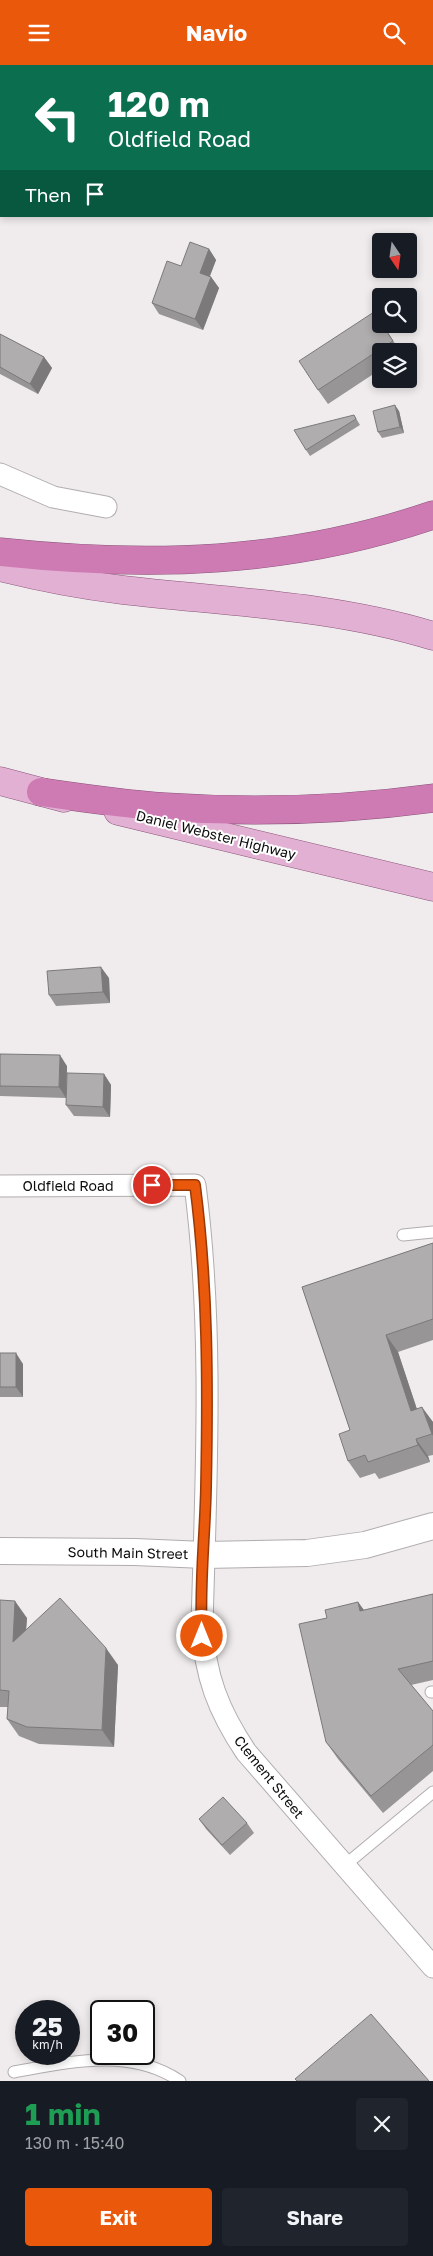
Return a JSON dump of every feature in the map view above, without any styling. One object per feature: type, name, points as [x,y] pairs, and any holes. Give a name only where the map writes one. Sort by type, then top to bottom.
[{"type":"highway","points":[[0,552],[150,561],[227,558],[314,547],[383,531],[433,515]]},
{"type":"highway","points":[[41,792],[164,807],[242,810],[332,807],[433,798]]},
{"type":"main road","points":[[0,567],[103,587],[318,611],[396,626],[433,636]]},
{"type":"main road","name":"Daniel Webster Highway","points":[[0,781],[433,887]]},
{"type":"street","points":[[0,474],[53,497],[106,507]]},
{"type":"street","name":"Oldfield Road","points":[[0,1186],[195,1185]]},
{"type":"street","name":"Clement Street","points":[[195,1185],[207,1331],[202,1625],[203,1646],[212,1691],[229,1727],[246,1752],[433,1967]]},
{"type":"street","name":"South Main Street","points":[[0,1551],[135,1552],[204,1555],[335,1550],[365,1545],[433,1526]]},
{"type":"lane","points":[[403,1235],[433,1232]]},
{"type":"lane","points":[[344,1866],[433,1792]]},
{"type":"lane","points":[[14,2072],[83,2060],[117,2059],[145,2064],[180,2081]]},
{"type":"building","points":[[190,242],[209,249],[200,273],[211,277],[195,319],[152,303],[167,261],[181,266]]},
{"type":"building","points":[[372,313],[372,333],[388,333],[393,341],[390,343],[372,343],[372,355],[318,390],[299,361]]},
{"type":"building","points":[[0,334],[44,357],[30,384],[0,367]]},
{"type":"building","points":[[395,405],[400,427],[378,432],[373,411]]},
{"type":"building","points":[[354,415],[356,419],[306,450],[294,430]]},
{"type":"building","points":[[101,967],[103,992],[49,995],[47,971]]},
{"type":"building","points":[[0,1054],[60,1055],[59,1087],[0,1086]]},
{"type":"building","points":[[67,1073],[104,1074],[103,1107],[66,1105]]},
{"type":"building","points":[[433,1243],[433,1319],[386,1335],[411,1411],[422,1407],[432,1434],[416,1439],[418,1445],[368,1462],[365,1455],[348,1461],[339,1434],[350,1430],[302,1287]]},
{"type":"building","points":[[0,1353],[16,1353],[16,1387],[0,1387]]},
{"type":"building","points":[[433,1594],[433,1661],[398,1669],[433,1711],[433,1745],[371,1796],[326,1742],[299,1624],[327,1618],[325,1610],[358,1602],[360,1611]]},
{"type":"building","points":[[60,1598],[106,1648],[102,1730],[27,1727],[7,1719],[9,1691],[0,1690],[0,1600],[15,1601],[13,1642]]},
{"type":"building","points":[[223,1797],[247,1823],[222,1845],[199,1819]]},
{"type":"building","points":[[371,2014],[429,2081],[297,2081],[295,2079]]},
{"type":"route","points":[[152,1185],[195,1185],[199,1212],[207,1331],[202,1636]]}]
